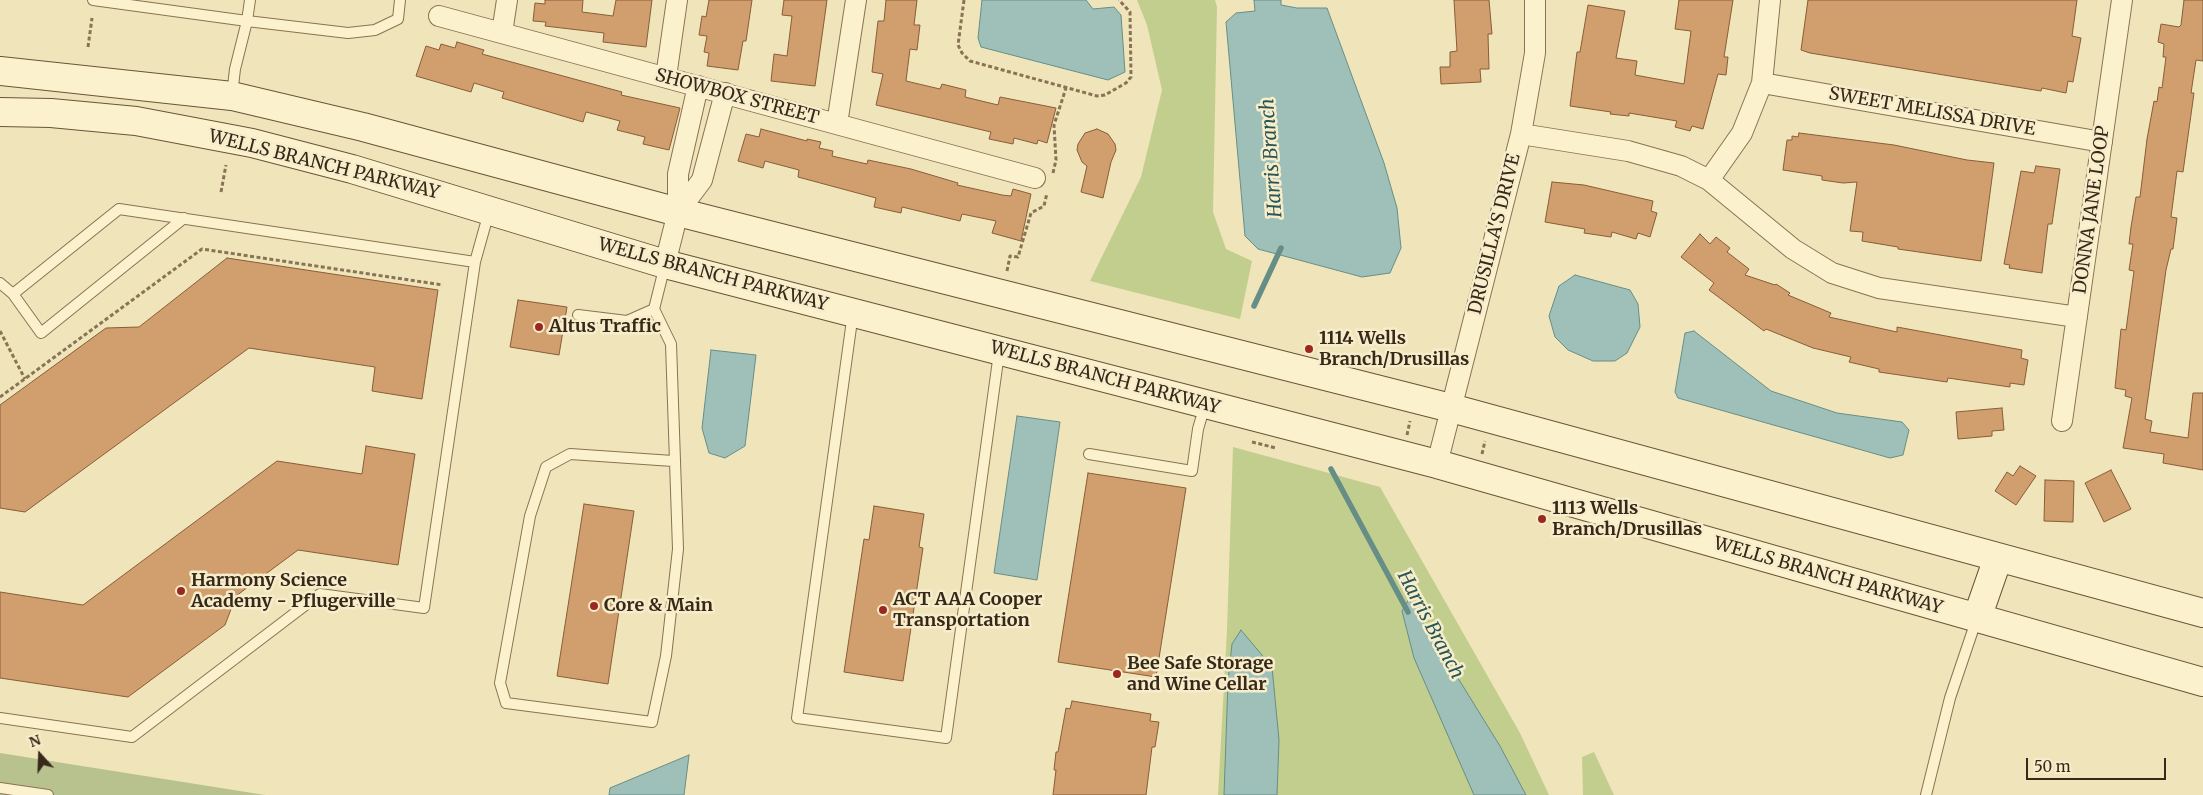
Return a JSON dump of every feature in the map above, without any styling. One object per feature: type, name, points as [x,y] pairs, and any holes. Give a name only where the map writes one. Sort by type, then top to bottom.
[{"type":"main road","points":[[0,71],[232,96],[363,127],[678,212],[1451,408],[2203,613]]},
{"type":"main road","points":[[0,86],[71,91],[201,108],[232,96]]},
{"type":"main road","name":"WELLS BRANCH PARKWAY","points":[[0,112],[51,113],[136,121],[252,143],[407,184],[489,211],[666,264],[1437,464],[2203,682]]},
{"type":"main road","points":[[1978,618],[1998,558]]},
{"type":"street","points":[[502,33],[507,0]]},
{"type":"street","points":[[666,77],[677,0]]},
{"type":"street","points":[[837,124],[856,0]]},
{"type":"street","name":"DRUSILLA'S DRIVE","points":[[1437,464],[1521,134],[1535,54],[1534,0]]},
{"type":"street","points":[[1709,180],[1742,133],[1762,83],[1770,0]]},
{"type":"street","name":"DONNA JANE LOOP","points":[[2062,421],[2122,0]]},
{"type":"street","name":"SHOWBOX STREET","points":[[439,16],[1035,178]]},
{"type":"street","name":"SWEET MELISSA DRIVE","points":[[1762,83],[2102,142]]},
{"type":"street","points":[[666,264],[678,212],[678,174],[698,86]]},
{"type":"street","points":[[678,212],[702,180],[725,93]]},
{"type":"street","points":[[1521,134],[1628,151],[1681,166],[1709,180],[1793,249],[1832,273],[1879,288],[2077,317]]},
{"type":"lane","points":[[93,0],[124,2],[247,21],[348,33],[374,30],[398,19],[400,0]]},
{"type":"lane","points":[[232,96],[235,69],[247,21],[250,0]]},
{"type":"lane","points":[[13,294],[119,209],[475,262]]},
{"type":"lane","points":[[0,718],[132,737],[320,594],[424,608],[475,262],[489,211]]},
{"type":"lane","points":[[0,283],[13,294],[41,333],[184,218]]},
{"type":"lane","points":[[666,264],[654,309],[671,344],[678,549],[666,656],[652,722],[506,703],[500,683],[530,516],[546,468],[570,454],[674,461]]},
{"type":"lane","points":[[578,315],[627,321],[654,309]]},
{"type":"lane","points":[[853,312],[797,718],[946,738],[999,351]]},
{"type":"lane","points":[[1089,454],[1192,471],[1198,429],[1205,404]]},
{"type":"lane","points":[[1926,795],[1950,698],[1978,618]]},
{"type":"lane","points":[[0,788],[16,793],[48,795]]},
{"type":"path","points":[[964,0],[958,45],[962,54],[970,61],[1097,96],[1105,95],[1126,83],[1132,77],[1130,12],[1119,0]]},
{"type":"path","points":[[88,47],[92,18]]},
{"type":"path","points":[[221,192],[226,165]]},
{"type":"path","points":[[0,397],[202,249],[443,285]]},
{"type":"path","points":[[0,331],[25,379]]},
{"type":"path","points":[[1406,435],[1412,414]]},
{"type":"path","points":[[1481,458],[1487,432]]},
{"type":"path","points":[[1252,442],[1277,448]]},
{"type":"green space","points":[[1137,0],[1215,0],[1217,7],[1213,212],[1226,249],[1252,261],[1240,319],[1090,281],[1141,177],[1162,90],[1147,25]]},
{"type":"green space","points":[[1233,447],[1380,487],[1520,733],[1549,795],[1218,795],[1227,630]]},
{"type":"green space","points":[[1594,752],[1614,795],[1583,795],[1582,757]]},
{"type":"green space","points":[[0,753],[265,795],[0,795]]},
{"type":"water","points":[[982,0],[1086,0],[1093,9],[1114,7],[1121,15],[1125,72],[1108,80],[981,47],[978,38]]},
{"type":"water","points":[[1254,0],[1281,0],[1281,5],[1297,8],[1327,8],[1384,163],[1397,208],[1401,248],[1390,273],[1362,277],[1258,249],[1245,236],[1226,22],[1236,13],[1255,11]]},
{"type":"water","points":[[1575,275],[1630,290],[1638,304],[1640,327],[1627,353],[1615,361],[1593,361],[1568,350],[1555,337],[1549,316],[1559,286]]},
{"type":"water","points":[[1694,331],[1771,391],[1837,413],[1902,422],[1909,430],[1903,455],[1890,458],[1678,398],[1675,392],[1685,333]]},
{"type":"water","points":[[711,350],[756,355],[745,446],[725,458],[709,453],[702,428]]},
{"type":"water","points":[[1017,416],[1060,422],[1037,580],[994,573]]},
{"type":"water","points":[[1409,599],[1500,746],[1526,795],[1474,795],[1414,658],[1402,611]]},
{"type":"water","points":[[1241,630],[1272,667],[1279,740],[1277,795],[1224,795],[1228,681],[1232,644]]},
{"type":"water","points":[[689,755],[684,795],[609,795],[610,788]]},
{"type":"building","points":[[545,0],[583,0],[582,12],[613,16],[616,0],[652,0],[646,47],[603,42],[604,33],[545,26],[546,22],[533,21],[535,3],[545,4]]},
{"type":"building","points":[[709,0],[752,0],[746,41],[743,41],[738,70],[707,66],[709,53],[704,52],[707,36],[699,35],[702,16],[706,17]]},
{"type":"building","points":[[784,0],[827,0],[815,86],[771,81],[774,54],[787,56],[792,16],[782,15]]},
{"type":"building","points":[[886,0],[917,0],[914,25],[920,25],[917,50],[910,49],[906,81],[940,89],[942,84],[966,90],[965,97],[998,105],[1000,97],[1056,108],[1047,143],[1038,140],[1037,144],[1014,138],[1013,144],[989,139],[991,132],[876,105],[883,74],[872,72],[878,21],[884,21]]},
{"type":"building","points":[[1454,0],[1489,0],[1492,34],[1488,34],[1489,69],[1480,69],[1481,82],[1441,84],[1440,67],[1450,67],[1450,52],[1457,51]]},
{"type":"building","points":[[1679,0],[1733,0],[1724,57],[1728,57],[1726,75],[1718,74],[1703,129],[1692,126],[1690,131],[1675,127],[1677,121],[1629,113],[1629,116],[1610,114],[1611,112],[1570,106],[1577,52],[1580,52],[1588,5],[1625,11],[1616,58],[1637,61],[1635,75],[1684,84],[1691,31],[1675,29]]},
{"type":"building","points":[[1808,0],[2077,0],[2072,36],[2081,38],[2073,82],[2068,81],[2066,93],[2042,88],[2041,91],[1810,53],[1801,50]]},
{"type":"building","points":[[2184,0],[2203,0],[2203,61],[2196,60],[2191,93],[2194,93],[2183,172],[2177,171],[2171,217],[2177,218],[2173,249],[2171,249],[2166,270],[2145,419],[2152,421],[2150,432],[2188,438],[2193,393],[2203,393],[2203,470],[2163,463],[2164,454],[2123,448],[2132,398],[2125,396],[2126,390],[2115,388],[2121,329],[2126,330],[2134,271],[2129,270],[2133,244],[2129,244],[2131,227],[2136,197],[2140,197],[2154,101],[2157,102],[2159,87],[2162,88],[2166,57],[2163,57],[2164,44],[2158,42],[2161,24],[2179,27],[2181,25]]},
{"type":"building","points":[[457,42],[484,50],[482,54],[622,92],[621,95],[680,108],[669,150],[643,144],[645,137],[617,130],[620,121],[586,112],[583,122],[502,98],[504,92],[474,83],[471,92],[416,76],[426,46],[439,50],[441,44],[455,48]]},
{"type":"building","points":[[761,129],[807,141],[807,139],[821,142],[819,148],[833,151],[832,156],[867,164],[868,160],[911,169],[958,183],[957,185],[1002,195],[1011,196],[1013,189],[1031,194],[1021,241],[992,233],[996,221],[962,214],[960,221],[902,207],[901,213],[874,207],[876,198],[798,177],[799,170],[765,161],[763,168],[738,161],[746,134],[759,137]]},
{"type":"building","points":[[1097,129],[1108,134],[1115,144],[1116,150],[1111,162],[1103,198],[1081,192],[1087,166],[1082,162],[1077,150],[1078,144],[1085,133]]},
{"type":"building","points":[[1799,133],[1894,145],[1967,160],[1994,163],[1981,261],[1898,249],[1898,247],[1862,241],[1863,232],[1850,231],[1857,182],[1843,183],[1822,180],[1822,176],[1783,170],[1787,140],[1792,140],[1792,136],[1798,137]]},
{"type":"building","points":[[2036,166],[2060,169],[2052,224],[2048,224],[2042,273],[2009,268],[2010,265],[2004,264],[2021,171],[2034,173]]},
{"type":"building","points":[[1552,182],[1584,185],[1653,201],[1651,211],[1657,213],[1650,237],[1638,233],[1636,239],[1612,232],[1611,237],[1584,233],[1585,229],[1545,222]]},
{"type":"building","points":[[1700,234],[1710,244],[1716,237],[1730,248],[1727,252],[1749,269],[1745,275],[1776,284],[1790,293],[1788,295],[1831,313],[1829,317],[1897,332],[1897,327],[2022,350],[2021,358],[2028,360],[2024,385],[2010,383],[2010,387],[1948,378],[1947,382],[1879,372],[1879,369],[1849,362],[1851,357],[1813,348],[1766,329],[1764,331],[1709,290],[1714,283],[1681,257]]},
{"type":"building","points":[[227,258],[438,290],[422,399],[372,391],[375,367],[249,348],[25,512],[0,508],[0,405],[106,328],[139,327]]},
{"type":"building","name":"Altus Traffic","points":[[518,300],[567,307],[559,355],[510,347]]},
{"type":"building","points":[[2002,408],[2004,430],[1992,431],[1992,436],[1958,439],[1956,412]]},
{"type":"building","points":[[366,446],[415,454],[398,565],[298,550],[236,596],[225,625],[128,697],[0,678],[0,592],[83,605],[277,461],[362,474]]},
{"type":"building","points":[[2020,466],[2036,476],[2016,505],[1995,491],[2007,472],[2013,476]]},
{"type":"building","points":[[2111,470],[2131,509],[2104,522],[2085,483]]},
{"type":"building","points":[[1088,473],[1186,488],[1156,677],[1058,662]]},
{"type":"building","points":[[2045,480],[2074,481],[2073,522],[2044,521]]},
{"type":"building","name":"Core & Main","points":[[584,504],[634,511],[608,684],[557,676]]},
{"type":"building","name":"ACT AAA Cooper Transportation","points":[[874,506],[924,514],[919,547],[923,548],[903,681],[844,672],[864,539],[869,540]]},
{"type":"building","points":[[1072,701],[1151,714],[1150,721],[1159,722],[1155,747],[1152,747],[1146,795],[1053,795],[1056,752],[1058,752],[1066,708],[1070,709]]},
{"type":"waterway","name":"Harris Branch","points":[[1254,306],[1281,248]]},
{"type":"waterway","name":"Harris Branch","points":[[1331,469],[1408,612]]},
{"type":"place","name":"Altus Traffic","points":[[539,327]]},
{"type":"place","name":"1114 Wells Branch/Drusillas","points":[[1309,349]]},
{"type":"place","name":"1113 Wells Branch/Drusillas","points":[[1542,519]]},
{"type":"place","name":"Harmony Science Academy - Pflugerville","points":[[181,591]]},
{"type":"place","name":"Core & Main","points":[[594,606]]},
{"type":"place","name":"ACT AAA Cooper Transportation","points":[[883,610]]},
{"type":"place","name":"Bee Safe Storage and Wine Cellar","points":[[1117,674]]}]
